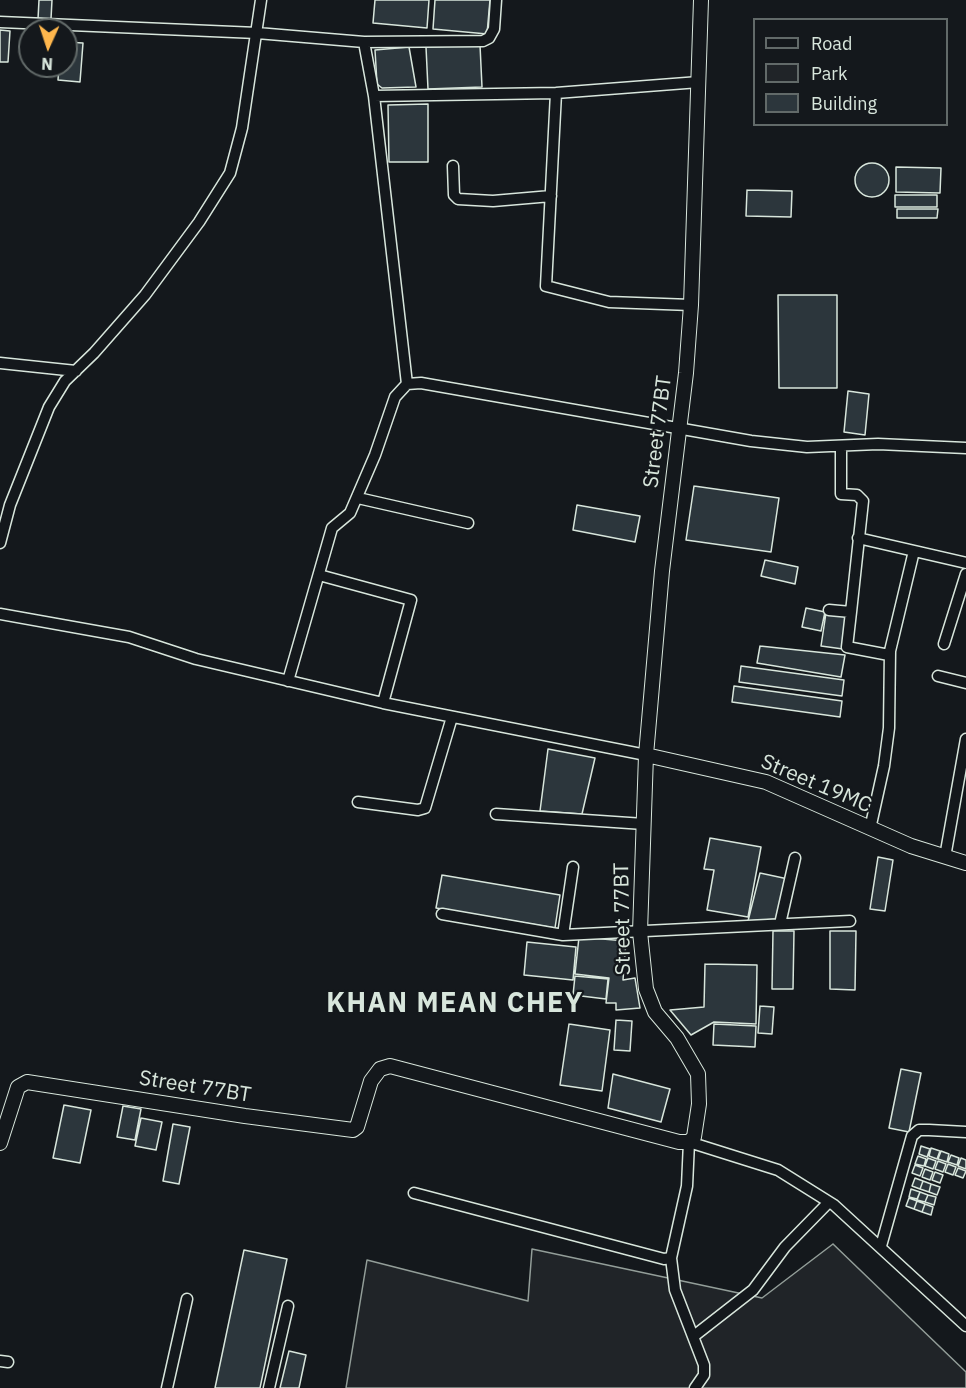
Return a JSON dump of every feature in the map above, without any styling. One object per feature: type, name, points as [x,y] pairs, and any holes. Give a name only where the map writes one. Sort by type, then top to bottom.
[{"type":"street","points":[[0,543],[10,505],[49,407],[65,381],[145,295],[199,222],[230,173],[242,128],[261,0]]},
{"type":"street","points":[[0,22],[257,33],[364,42],[483,41],[489,38],[494,29],[496,0]]},
{"type":"street","name":"Street 77BT","points":[[0,1143],[18,1087],[27,1082],[187,1108],[353,1130],[357,1127],[371,1081],[380,1069],[390,1066],[679,1143],[689,1142],[697,1130],[698,1074],[677,1038],[656,1011],[646,988],[640,932],[645,755],[662,571],[681,429],[691,305],[701,0]]},
{"type":"street","points":[[364,42],[374,96],[407,384]]},
{"type":"street","points":[[374,96],[556,93],[699,82]]},
{"type":"street","points":[[556,93],[546,286],[609,302],[691,305]]},
{"type":"street","points":[[453,166],[454,195],[458,199],[493,201],[551,196]]},
{"type":"street","points":[[0,363],[76,371]]},
{"type":"street","points":[[288,681],[311,593],[319,575],[332,528],[350,513],[394,397],[407,384],[421,383],[681,429],[807,447],[878,444],[966,448]]},
{"type":"street","points":[[841,447],[841,494],[857,495],[863,501],[847,647],[889,655]]},
{"type":"street","points":[[357,498],[468,523]]},
{"type":"street","points":[[858,538],[966,563]]},
{"type":"street","points":[[870,830],[884,766],[889,728],[889,655],[914,551]]},
{"type":"street","points":[[944,644],[966,574]]},
{"type":"street","points":[[319,575],[411,600],[383,703]]},
{"type":"street","points":[[829,610],[850,612]]},
{"type":"street","points":[[0,614],[129,637],[196,659],[383,703],[645,755]]},
{"type":"street","points":[[938,676],[966,683]]},
{"type":"street","points":[[358,802],[418,810],[426,808],[452,717]]},
{"type":"street","points":[[945,857],[966,739]]},
{"type":"street","name":"Street 19MC","points":[[645,755],[766,782],[870,830],[966,863]]},
{"type":"street","points":[[496,814],[644,824]]},
{"type":"street","points":[[780,924],[795,858]]},
{"type":"street","points":[[563,935],[573,867]]},
{"type":"street","points":[[442,914],[563,935],[850,921]]},
{"type":"street","points":[[881,1246],[912,1136],[919,1130],[966,1132]]},
{"type":"street","points":[[695,1388],[704,1375],[704,1365],[675,1290],[671,1258],[687,1186],[689,1142],[778,1170],[829,1202],[881,1246],[925,1291],[966,1326]]},
{"type":"street","points":[[414,1192],[664,1259],[671,1258]]},
{"type":"street","points":[[694,1336],[753,1290],[785,1247],[829,1202]]},
{"type":"street","points":[[167,1388],[187,1299]]},
{"type":"street","points":[[269,1388],[288,1306]]},
{"type":"green space","points":[[833,1244],[966,1372],[966,1388],[346,1388],[367,1260],[528,1301],[532,1249],[762,1298]]},
{"type":"building","points":[[39,0],[52,0],[51,18],[38,18]]},
{"type":"building","points":[[375,0],[429,0],[427,28],[373,23]]},
{"type":"building","points":[[435,0],[490,0],[487,34],[433,29]]},
{"type":"building","points":[[0,30],[10,31],[8,62],[0,62]]},
{"type":"building","points":[[78,43],[83,43],[80,82],[58,80],[58,78],[78,78]]},
{"type":"building","points":[[480,45],[482,87],[428,89],[426,47]]},
{"type":"building","points":[[409,47],[416,87],[382,88],[377,84],[375,50]]},
{"type":"building","points":[[428,104],[428,162],[389,162],[388,105]]},
{"type":"building","points":[[872,163],[884,168],[889,180],[884,192],[872,197],[860,192],[855,180],[860,168]]},
{"type":"building","points":[[896,167],[941,168],[940,193],[896,192]]},
{"type":"building","points":[[747,190],[792,191],[791,217],[746,216]]},
{"type":"building","points":[[895,195],[937,195],[937,207],[895,207]]},
{"type":"building","points":[[897,209],[938,209],[937,218],[897,218]]},
{"type":"building","points":[[778,295],[837,295],[837,388],[779,388]]},
{"type":"building","points":[[848,391],[869,394],[865,435],[844,432]]},
{"type":"building","points":[[694,486],[779,498],[771,552],[686,540]]},
{"type":"building","points":[[577,505],[640,516],[635,542],[573,530]]},
{"type":"building","points":[[765,560],[798,567],[795,584],[761,576]]},
{"type":"building","points":[[806,608],[825,612],[821,631],[802,627]]},
{"type":"building","points":[[826,613],[848,616],[843,649],[821,646]]},
{"type":"building","points":[[760,646],[845,655],[841,677],[757,663]]},
{"type":"building","points":[[741,666],[844,680],[842,696],[739,682]]},
{"type":"building","points":[[734,686],[842,701],[840,717],[732,702]]},
{"type":"building","points":[[548,749],[595,758],[582,814],[540,811]]},
{"type":"building","points":[[710,838],[761,847],[748,917],[707,910],[714,870],[704,869]]},
{"type":"building","points":[[878,857],[893,860],[885,911],[870,909]]},
{"type":"building","points":[[760,873],[788,879],[778,919],[748,921]]},
{"type":"building","points":[[442,875],[560,895],[555,928],[436,908]]},
{"type":"building","points":[[773,931],[794,931],[793,989],[772,989]]},
{"type":"building","points":[[830,931],[856,931],[855,990],[830,989]]},
{"type":"building","points":[[579,937],[626,941],[623,980],[635,978],[640,1008],[616,1010],[616,1003],[606,1003],[609,978],[575,974]]},
{"type":"building","points":[[527,942],[576,947],[573,980],[524,975]]},
{"type":"building","points":[[705,964],[757,965],[756,1024],[714,1022],[691,1035],[670,1010],[704,1007]]},
{"type":"building","points":[[575,976],[608,979],[606,999],[573,995]]},
{"type":"building","points":[[760,1006],[774,1007],[772,1034],[758,1033]]},
{"type":"building","points":[[616,1020],[632,1021],[630,1051],[614,1050]]},
{"type":"building","points":[[569,1024],[610,1030],[602,1091],[560,1085]]},
{"type":"building","points":[[714,1024],[756,1026],[755,1047],[713,1045]]},
{"type":"building","points":[[901,1069],[921,1073],[909,1132],[889,1128]]},
{"type":"building","points":[[613,1074],[670,1089],[661,1122],[608,1108]]},
{"type":"building","points":[[64,1105],[91,1110],[80,1163],[53,1158]]},
{"type":"building","points":[[123,1106],[141,1109],[135,1140],[117,1137]]},
{"type":"building","points":[[141,1118],[162,1122],[156,1150],[135,1146]]},
{"type":"building","points":[[173,1124],[190,1127],[179,1184],[163,1181]]},
{"type":"building","points":[[921,1146],[930,1149],[927,1157],[919,1154]]},
{"type":"building","points":[[931,1148],[940,1151],[937,1159],[929,1156]]},
{"type":"building","points":[[941,1151],[949,1154],[947,1162],[938,1159]]},
{"type":"building","points":[[951,1155],[959,1158],[957,1165],[948,1162]]},
{"type":"building","points":[[918,1156],[926,1159],[924,1166],[915,1164]]},
{"type":"building","points":[[928,1158],[936,1161],[933,1169],[925,1166]]},
{"type":"building","points":[[961,1158],[966,1160],[966,1169],[958,1166]]},
{"type":"building","points":[[938,1161],[946,1164],[943,1172],[935,1169]]},
{"type":"building","points":[[948,1164],[956,1167],[953,1175],[945,1172]]},
{"type":"building","points":[[915,1165],[923,1168],[920,1176],[912,1173]]},
{"type":"building","points":[[958,1168],[966,1171],[963,1178],[955,1175]]},
{"type":"building","points":[[925,1169],[933,1172],[930,1180],[922,1177]]},
{"type":"building","points":[[935,1172],[943,1175],[940,1183],[932,1180]]},
{"type":"building","points":[[915,1178],[923,1181],[920,1189],[912,1186]]},
{"type":"building","points":[[923,1181],[931,1184],[929,1192],[920,1189]]},
{"type":"building","points":[[931,1184],[940,1187],[937,1195],[929,1192]]},
{"type":"building","points":[[911,1189],[920,1192],[917,1199],[909,1197]]},
{"type":"building","points":[[920,1192],[928,1195],[925,1202],[917,1200]]},
{"type":"building","points":[[928,1195],[936,1197],[934,1205],[925,1202]]},
{"type":"building","points":[[909,1198],[917,1201],[914,1209],[906,1206]]},
{"type":"building","points":[[917,1201],[925,1204],[922,1212],[914,1209]]},
{"type":"building","points":[[925,1204],[933,1207],[931,1215],[922,1212]]},
{"type":"building","points":[[244,1250],[287,1259],[260,1388],[215,1388]]},
{"type":"building","points":[[289,1351],[306,1355],[299,1388],[280,1388]]},
{"type":"district","name":"KHAN MEAN CHEY","points":[[455,1004]]}]
